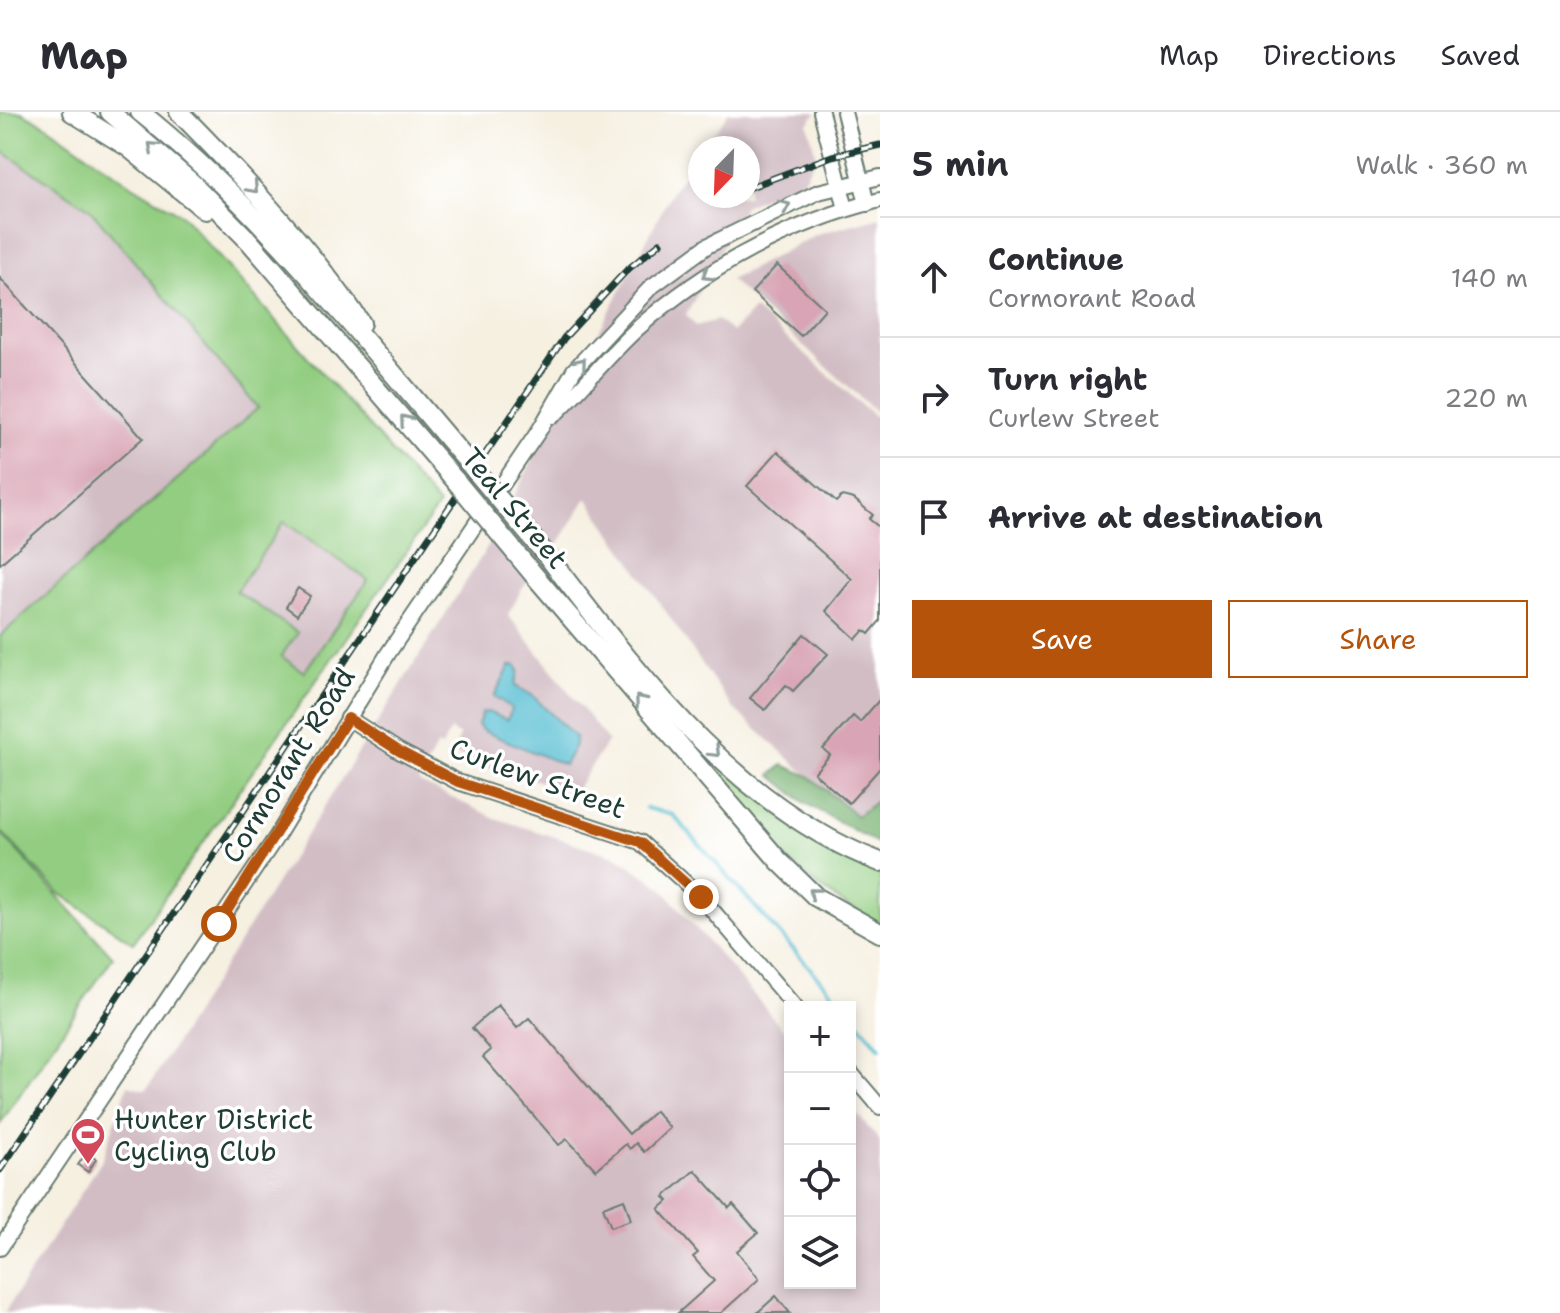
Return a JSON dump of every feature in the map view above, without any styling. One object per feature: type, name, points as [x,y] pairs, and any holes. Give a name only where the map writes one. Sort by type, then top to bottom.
[{"type":"main road","points":[[72,112],[128,147],[207,212],[322,323]]},
{"type":"main road","name":"Teal Street","points":[[110,112],[192,183],[322,323],[779,861],[816,897],[880,933]]},
{"type":"main road","name":"Teal Street","points":[[140,112],[218,180],[266,230],[468,462],[666,702],[739,775],[819,834],[880,862]]},
{"type":"main road","points":[[179,112],[247,181],[321,265],[413,398]]},
{"type":"street","points":[[821,112],[846,209]]},
{"type":"street","points":[[844,112],[862,181],[874,202]]},
{"type":"street","name":"Cormorant Road","points":[[0,1248],[269,849],[348,718],[540,429],[574,370],[651,287],[707,246],[744,225],[818,192],[880,177]]},
{"type":"street","name":"Cormorant Road","points":[[540,429],[590,381],[635,330],[685,289],[754,246],[846,209],[874,202]]},
{"type":"street","name":"Curlew Street","points":[[348,718],[399,751],[458,782],[640,842],[701,897],[790,1001]]},
{"type":"street","points":[[851,1073],[880,1107]]},
{"type":"shaded area","points":[[729,112],[816,112],[808,124],[816,156],[803,180],[760,199],[760,136],[712,136]]},
{"type":"shaded area","points":[[0,150],[89,208],[258,408],[0,636]]},
{"type":"shaded area","points":[[688,169],[688,208],[743,208],[686,315],[696,326],[717,320],[732,332],[754,309],[880,421],[880,834],[869,831],[732,707],[587,498],[560,541],[522,589],[508,615],[608,741],[575,791],[479,765],[453,753],[460,736],[450,730],[442,747],[437,745],[418,782],[495,818],[618,857],[661,887],[784,1030],[784,1289],[856,1289],[856,1113],[880,1141],[880,1313],[4,1313],[101,1162],[128,1085],[146,1090],[487,548],[672,191]]},
{"type":"shaded area","points":[[880,217],[880,415],[730,280],[817,234]]},
{"type":"shaded area","points":[[284,521],[368,580],[304,672],[281,656],[297,633],[236,591]]},
{"type":"green space","points":[[0,112],[21,112],[46,125],[116,175],[182,215],[439,505],[133,943],[59,893],[0,830],[0,636],[258,408],[89,208],[0,150]],"holes":[[[284,522],[368,580],[304,672],[281,656],[298,633],[236,591]]]},
{"type":"green space","points":[[538,561],[684,732],[880,869],[880,924],[831,895],[788,860],[534,564]]},
{"type":"green space","points":[[783,765],[809,776],[857,816],[880,798],[880,845],[805,803],[771,775]]},
{"type":"green space","points":[[0,832],[113,957],[0,1124]]},
{"type":"water","points":[[515,665],[519,670],[515,686],[532,695],[575,737],[575,745],[564,765],[483,731],[478,725],[482,713],[488,712],[507,720],[512,709],[494,696],[510,666]]},
{"type":"building","points":[[777,265],[825,309],[801,336],[752,292]]},
{"type":"building","points":[[0,278],[143,438],[0,564]]},
{"type":"building","points":[[778,451],[836,502],[842,496],[854,499],[873,515],[869,519],[880,528],[880,621],[869,634],[864,630],[856,639],[826,611],[852,579],[747,486]]},
{"type":"building","points":[[298,588],[310,596],[297,615],[286,607]]},
{"type":"building","points":[[804,634],[828,654],[793,691],[786,685],[765,710],[750,698]]},
{"type":"building","points":[[880,699],[880,768],[849,803],[814,773],[830,755],[823,749],[853,716],[860,722]]},
{"type":"building","points":[[498,1005],[517,1028],[529,1018],[629,1134],[655,1111],[670,1128],[644,1152],[636,1143],[630,1149],[626,1144],[596,1170],[567,1139],[559,1145],[483,1057],[491,1050],[472,1028]]},
{"type":"building","points":[[86,1153],[96,1159],[88,1172],[78,1165]]},
{"type":"building","points":[[695,1170],[729,1208],[733,1204],[758,1233],[737,1251],[759,1279],[721,1313],[678,1313],[714,1281],[693,1257],[698,1253],[659,1209],[668,1201],[664,1197]]},
{"type":"building","points":[[624,1199],[631,1220],[611,1227],[603,1207]]},
{"type":"building","points":[[776,1296],[790,1313],[757,1313]]},
{"type":"waterway","points":[[646,808],[673,815],[840,1001]]},
{"type":"waterway","points":[[856,1020],[880,1048]]},
{"type":"railway","points":[[760,183],[832,156],[880,145]]},
{"type":"railway","points":[[0,1170],[564,338],[627,270],[660,243]]},
{"type":"place","name":"Hunter District Cycling Club","points":[[88,1166]]},
{"type":"route","points":[[219,924],[277,836],[348,718],[399,751],[458,782],[640,842],[701,897]]}]
